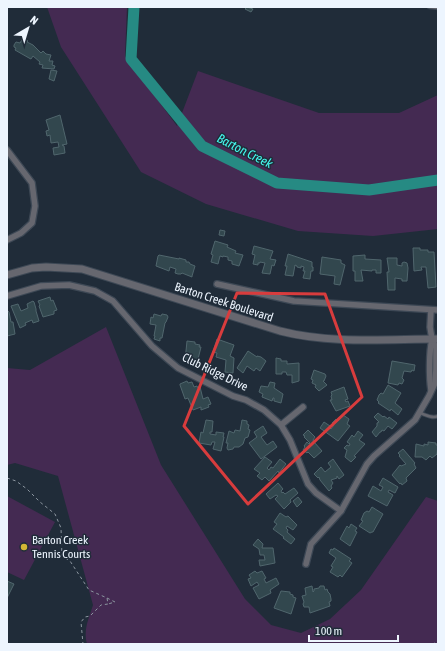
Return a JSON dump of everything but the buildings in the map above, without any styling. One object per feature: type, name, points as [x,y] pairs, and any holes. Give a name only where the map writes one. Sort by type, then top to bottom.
[{"type":"street","points":[[7,150],[32,183],[34,206],[32,223],[22,233],[7,240]]},
{"type":"street","name":"Barton Creek Boulevard","points":[[7,275],[32,268],[46,267],[82,269],[297,335],[327,339],[435,339]]},
{"type":"street","points":[[217,284],[294,301],[438,310]]},
{"type":"street","name":"Club Ridge Drive","points":[[7,296],[41,286],[69,285],[95,291],[113,301],[152,346],[178,368],[233,396],[246,400],[264,410],[281,425],[290,440],[308,484],[316,493],[341,511]]},
{"type":"street","points":[[306,564],[311,544],[341,511],[367,464],[415,420],[431,391],[430,348],[435,339],[430,327],[431,310]]},
{"type":"street","points":[[431,391],[438,393]]},
{"type":"street","points":[[281,425],[303,406]]},
{"type":"lane","points":[[429,7],[438,8]]},
{"type":"lane","points":[[420,412],[430,417],[435,418],[438,416]]},
{"type":"path","points":[[7,478],[16,481],[27,489],[55,514],[61,528],[62,556],[70,562],[89,590],[115,602],[101,605],[90,616],[86,617],[81,622],[83,644]]},
{"type":"path","points":[[107,598],[108,604]]},
{"type":"path","points":[[432,644],[438,642]]},
{"type":"highlighted area","points":[[237,293],[325,294],[362,397],[248,504],[184,426]]},
{"type":"shaded area","points":[[47,7],[127,7],[125,56],[177,126],[198,71],[319,113],[399,113],[438,95],[438,229],[373,236],[298,231],[206,204],[141,172],[61,47]]},
{"type":"shaded area","points":[[106,327],[161,465],[245,599],[271,625],[301,633],[330,619],[361,590],[426,497],[438,501],[438,644],[87,644],[86,629],[93,605],[58,476],[15,463],[7,465],[7,368],[30,370]]},
{"type":"shaded area","name":"Barton Creek Tennis Courts","points":[[7,496],[55,522],[24,580],[7,572]]},
{"type":"waterway","name":"Barton Creek","points":[[134,7],[131,59],[202,146],[277,183],[369,190],[438,180]]},
{"type":"place","name":"Barton Creek Tennis Courts","points":[[24,547]]}]
